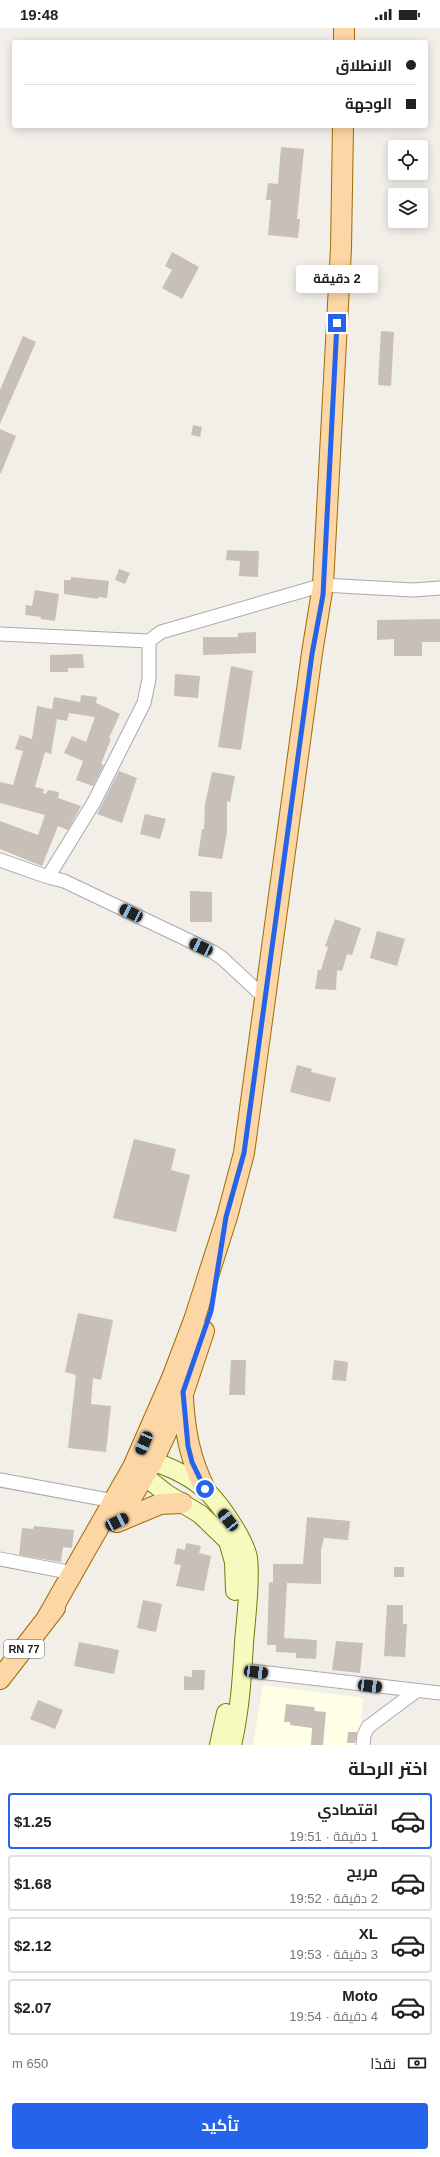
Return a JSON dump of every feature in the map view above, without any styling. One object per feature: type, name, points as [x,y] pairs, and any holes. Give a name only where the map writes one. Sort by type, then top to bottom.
[{"type":"main road","points":[[344,28],[344,40]]},
{"type":"main road","name":"RN 77","points":[[0,1679],[47,1618],[117,1522],[142,1465],[194,1320],[244,1153],[312,654],[323,585],[341,248],[343,128]]},
{"type":"main road","name":"RN 77","points":[[47,1618],[114,1502],[142,1465],[183,1392],[211,1311],[226,1217]]},
{"type":"main road","points":[[183,1392],[188,1446],[192,1462],[205,1489],[236,1530],[248,1558],[247,1606],[240,1702],[232,1745]]},
{"type":"main road","points":[[142,1465],[180,1474],[205,1489]]},
{"type":"main road","points":[[142,1465],[182,1503],[200,1514],[221,1532],[231,1546],[234,1562],[234,1619],[227,1706],[219,1745]]},
{"type":"main road","points":[[117,1522],[148,1507],[160,1504],[182,1503]]},
{"type":"street","points":[[0,634],[149,641],[162,632],[323,585],[413,590],[440,588]]},
{"type":"street","points":[[48,877],[94,802],[144,703],[149,679],[149,641]]},
{"type":"street","points":[[0,860],[64,881],[213,952],[222,958],[265,998]]},
{"type":"street","points":[[0,1480],[114,1502]]},
{"type":"street","points":[[0,1559],[73,1573]]},
{"type":"street","points":[[242,1670],[415,1692],[440,1693]]},
{"type":"street","points":[[363,1745],[364,1735],[368,1727],[415,1692]]},
{"type":"shaded area","points":[[263,1685],[363,1698],[359,1745],[253,1745]]},
{"type":"building","points":[[281,147],[304,149],[297,219],[300,219],[298,238],[268,235],[271,200],[266,200],[268,183],[278,184]]},
{"type":"building","points":[[172,252],[199,267],[182,299],[162,288],[172,270],[165,266]]},
{"type":"building","points":[[381,331],[394,332],[391,386],[378,385]]},
{"type":"building","points":[[23,336],[36,342],[0,424],[0,390]]},
{"type":"building","points":[[193,425],[202,427],[200,437],[191,435]]},
{"type":"building","points":[[0,429],[16,436],[1,473],[0,473]]},
{"type":"building","points":[[227,550],[259,551],[258,577],[239,576],[240,561],[226,560]]},
{"type":"building","points":[[119,569],[130,573],[125,584],[115,580]]},
{"type":"building","points":[[71,577],[109,581],[107,598],[98,597],[98,599],[64,594],[64,580],[71,580]]},
{"type":"building","points":[[35,590],[59,594],[55,621],[25,615],[26,605],[32,606]]},
{"type":"building","points":[[440,619],[440,642],[422,642],[422,656],[394,656],[394,639],[377,640],[377,620]]},
{"type":"building","points":[[256,632],[256,653],[203,655],[203,637],[238,637],[238,633]]},
{"type":"building","points":[[83,654],[84,668],[68,668],[68,672],[50,672],[50,655]]},
{"type":"building","points":[[231,666],[253,671],[241,750],[218,747]]},
{"type":"building","points":[[175,674],[200,676],[198,698],[174,696]]},
{"type":"building","points":[[81,695],[97,697],[96,703],[120,714],[109,738],[111,739],[101,764],[104,765],[93,786],[76,780],[83,761],[64,753],[72,736],[86,742],[95,717],[69,713],[67,721],[57,719],[51,754],[45,752],[35,787],[44,789],[43,793],[46,794],[48,790],[59,792],[58,798],[81,806],[68,830],[58,826],[42,866],[0,849],[0,821],[38,835],[45,815],[0,803],[0,782],[13,785],[23,751],[15,749],[20,735],[32,739],[37,706],[52,709],[54,697],[80,702]]},
{"type":"building","points":[[119,771],[137,778],[122,823],[97,814]]},
{"type":"building","points":[[212,772],[235,776],[230,802],[227,801],[227,832],[222,859],[198,856],[202,829],[204,829],[205,804]]},
{"type":"building","points":[[145,814],[166,819],[160,839],[140,834]]},
{"type":"building","points":[[190,891],[212,892],[212,922],[190,922]]},
{"type":"building","points":[[335,919],[361,928],[352,955],[347,954],[342,971],[337,970],[336,990],[315,989],[318,970],[321,970],[328,947],[325,946]]},
{"type":"building","points":[[377,931],[405,939],[397,966],[370,958]]},
{"type":"building","points":[[297,1065],[312,1069],[311,1072],[336,1078],[330,1102],[290,1092]]},
{"type":"building","points":[[134,1139],[176,1149],[171,1170],[190,1175],[176,1232],[113,1218]]},
{"type":"building","points":[[78,1313],[113,1320],[101,1380],[93,1378],[91,1404],[111,1406],[106,1452],[68,1448],[76,1375],[65,1372]]},
{"type":"building","points":[[231,1360],[246,1360],[245,1395],[229,1395]]},
{"type":"building","points":[[334,1360],[348,1362],[346,1381],[332,1380]]},
{"type":"building","points":[[307,1517],[350,1521],[348,1540],[324,1538],[321,1550],[321,1584],[287,1583],[284,1638],[317,1640],[316,1659],[296,1658],[296,1653],[276,1652],[276,1645],[267,1645],[269,1582],[273,1583],[273,1564],[303,1564]]},
{"type":"building","points":[[34,1526],[74,1530],[72,1548],[63,1547],[61,1562],[19,1555],[22,1528],[33,1529]]},
{"type":"building","points":[[186,1543],[201,1546],[199,1553],[211,1556],[204,1591],[176,1586],[181,1565],[174,1564],[177,1548],[185,1550]]},
{"type":"building","points":[[394,1567],[404,1567],[404,1577],[394,1577]]},
{"type":"building","points":[[143,1600],[162,1604],[156,1632],[137,1628]]},
{"type":"building","points":[[387,1605],[403,1605],[403,1624],[407,1624],[405,1657],[384,1656]]},
{"type":"building","points":[[336,1641],[363,1643],[360,1673],[332,1670]]},
{"type":"building","points":[[79,1642],[119,1650],[114,1674],[74,1666]]},
{"type":"building","points":[[192,1670],[205,1670],[204,1690],[184,1690],[184,1676],[192,1677]]},
{"type":"building","points":[[38,1700],[63,1710],[55,1729],[30,1719]]},
{"type":"building","points":[[286,1704],[314,1707],[315,1711],[326,1712],[323,1745],[311,1745],[312,1728],[290,1725],[290,1722],[284,1722]]},
{"type":"building","points":[[348,1732],[357,1732],[355,1743],[347,1743]]},
{"type":"route","points":[[205,1489],[192,1462],[188,1446],[183,1392],[211,1311],[226,1217],[244,1153],[312,654],[323,595],[337,323]]}]
